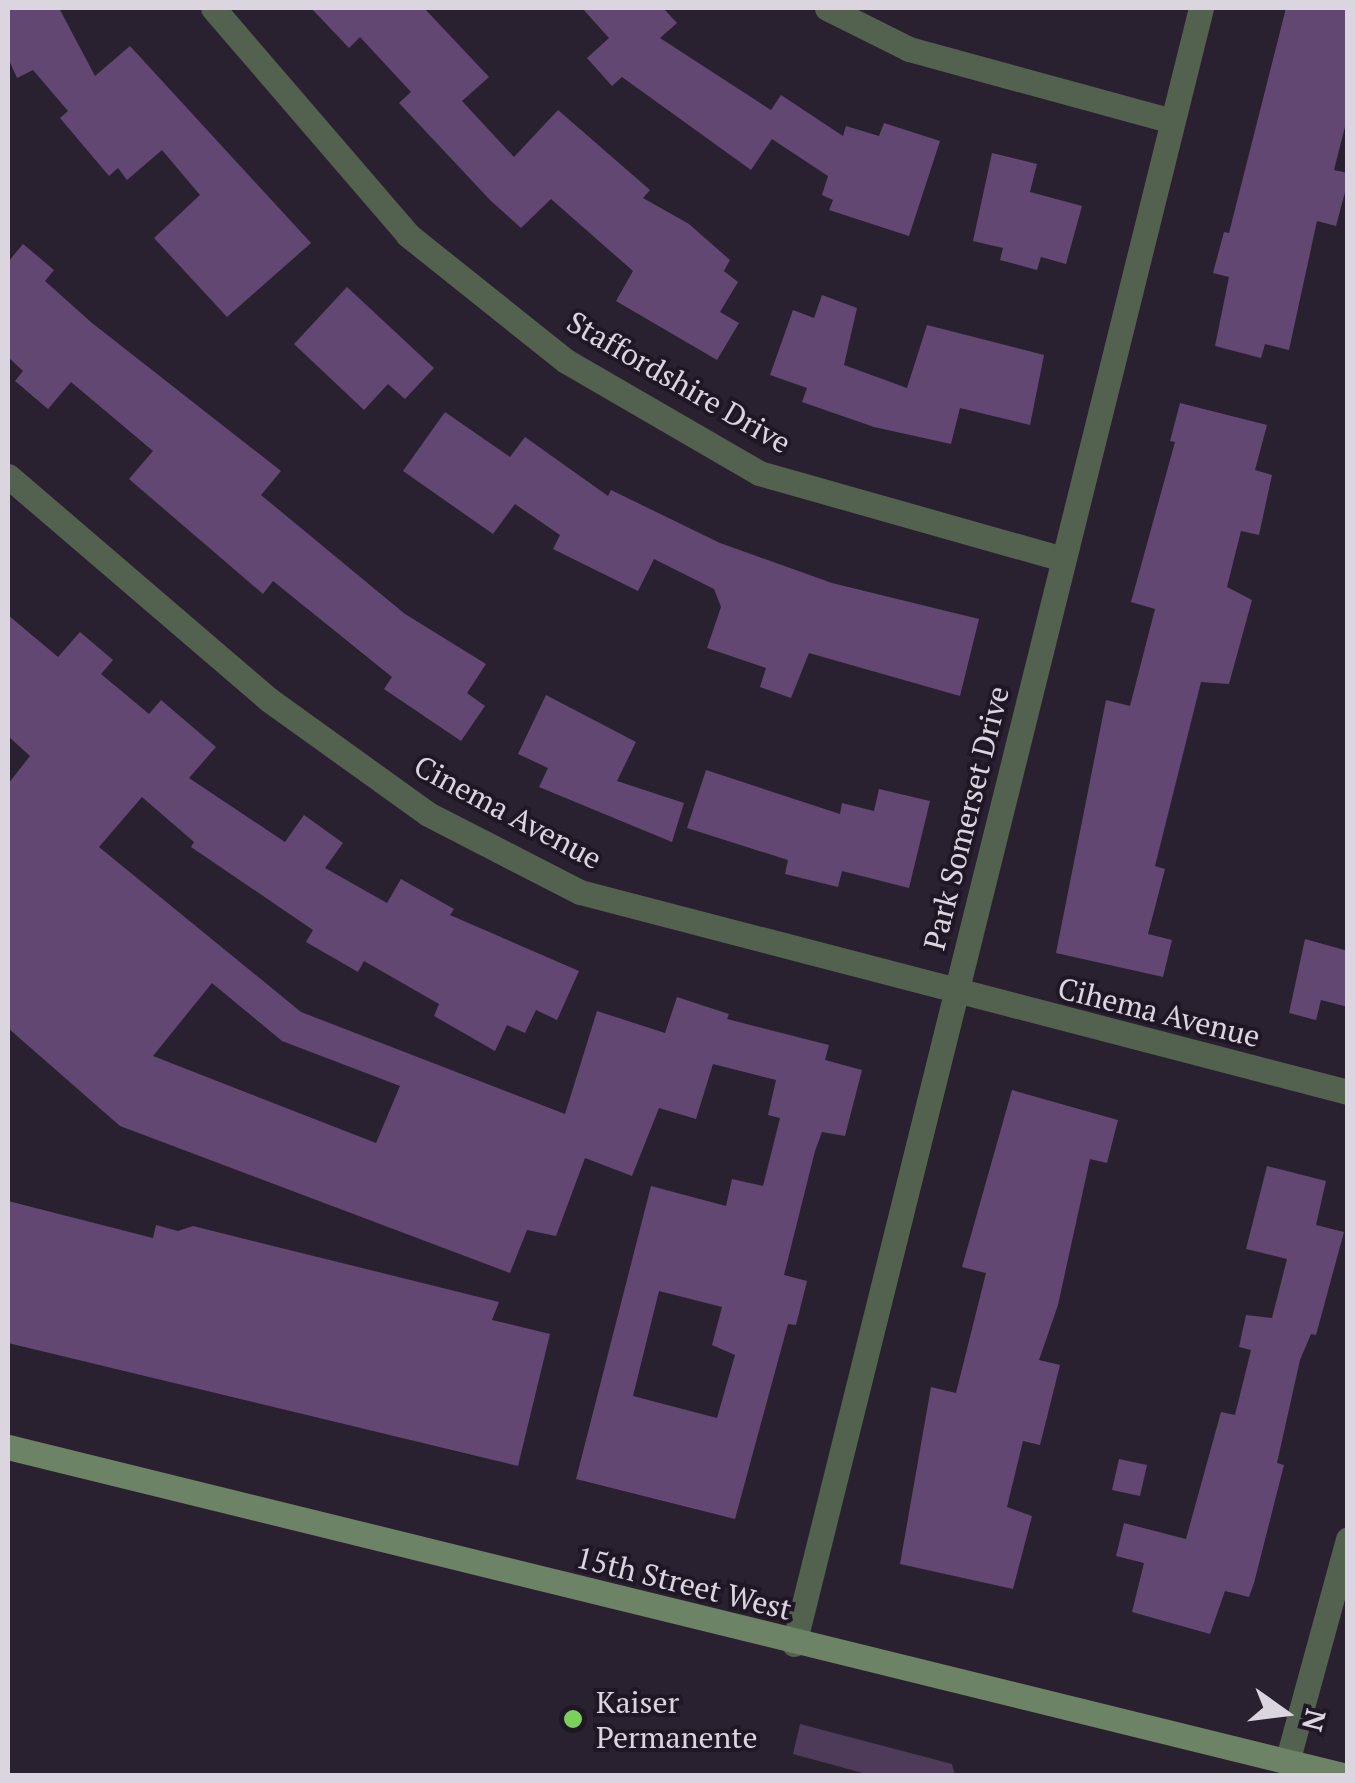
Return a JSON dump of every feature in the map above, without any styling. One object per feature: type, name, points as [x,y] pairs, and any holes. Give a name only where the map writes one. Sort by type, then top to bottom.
[{"type":"street","name":"Staffordshire Drive","points":[[214,8],[408,235],[566,361],[759,473],[1063,559]]},
{"type":"street","points":[[828,8],[909,49],[1172,122]]},
{"type":"street","name":"Park Somerset Drive","points":[[794,1644],[1200,8]]},
{"type":"street","name":"Cinema Avenue","points":[[8,476],[268,700],[428,814],[580,892],[955,995]]},
{"type":"street","name":"Cihema Avenue","points":[[955,995],[1348,1092]]},
{"type":"street","name":"15th Street West","points":[[8,1446],[794,1644],[1346,1776]]},
{"type":"street","points":[[1288,1762],[1348,1540]]},
{"type":"shaded area","points":[[800,1724],[952,1764],[955,1775],[870,1775],[793,1754]]},
{"type":"building","points":[[8,8],[59,8],[95,76],[130,46],[311,243],[227,317],[154,238],[200,195],[162,150],[127,180],[118,168],[109,176],[60,118],[68,111],[33,70],[17,78],[8,58]]},
{"type":"building","points":[[311,8],[424,8],[489,77],[462,101],[514,157],[558,110],[650,190],[643,198],[689,224],[730,260],[724,271],[738,282],[720,312],[739,323],[717,360],[616,301],[633,271],[551,199],[521,228],[399,103],[411,92],[360,37],[349,48]]},
{"type":"building","points":[[582,8],[663,8],[677,23],[660,38],[771,110],[781,95],[843,136],[846,126],[879,136],[884,123],[940,141],[909,236],[829,210],[833,200],[822,195],[828,176],[772,139],[751,170],[622,77],[612,86],[587,58],[609,38]]},
{"type":"building","points":[[1286,8],[1348,8],[1348,115],[1334,170],[1348,173],[1348,181],[1336,226],[1317,221],[1289,350],[1265,344],[1261,358],[1215,346],[1229,277],[1213,273],[1224,232],[1229,233]]},
{"type":"building","points":[[992,153],[1037,164],[1030,192],[1082,206],[1066,264],[1041,257],[1037,270],[1000,260],[1003,248],[973,241]]},
{"type":"building","points":[[23,244],[54,270],[45,281],[92,323],[281,471],[261,495],[405,614],[486,664],[467,693],[485,706],[461,741],[384,689],[392,677],[273,581],[263,594],[129,479],[153,451],[71,382],[48,409],[15,381],[23,371],[8,357],[8,262]]},
{"type":"building","points":[[347,287],[434,368],[405,399],[388,384],[364,410],[294,344]]},
{"type":"building","points":[[822,295],[857,308],[844,365],[907,388],[927,325],[1044,355],[1030,425],[960,408],[951,444],[874,427],[802,402],[807,388],[770,375],[793,310],[814,318]]},
{"type":"building","points":[[1180,403],[1267,425],[1255,470],[1272,475],[1259,535],[1241,531],[1227,587],[1252,600],[1229,684],[1201,682],[1155,866],[1165,869],[1148,934],[1172,940],[1163,977],[1056,953],[1106,700],[1130,706],[1155,609],[1131,602],[1175,442],[1170,441]]},
{"type":"building","points":[[445,412],[510,457],[525,437],[608,496],[611,490],[720,543],[832,583],[979,619],[960,696],[809,653],[791,698],[760,687],[766,668],[707,648],[721,607],[714,589],[654,559],[638,591],[553,549],[560,535],[515,504],[493,534],[403,471]]},
{"type":"building","points":[[8,615],[58,657],[80,632],[113,660],[101,674],[149,714],[161,700],[216,747],[189,778],[285,842],[304,815],[343,843],[325,868],[387,903],[401,879],[454,909],[450,915],[579,971],[557,1020],[536,1010],[525,1033],[507,1025],[495,1051],[434,1016],[439,1004],[364,961],[358,972],[306,942],[313,930],[191,847],[194,842],[142,797],[99,847],[301,1012],[565,1114],[597,1011],[665,1033],[677,997],[729,1014],[727,1019],[829,1045],[825,1060],[862,1070],[845,1136],[822,1132],[815,1151],[784,1275],[807,1281],[796,1325],[788,1324],[735,1519],[576,1479],[651,1186],[726,1206],[732,1179],[763,1186],[780,1118],[768,1115],[776,1080],[713,1064],[696,1119],[659,1108],[632,1176],[585,1158],[556,1236],[527,1230],[510,1273],[120,1126],[8,1028],[8,784],[30,756],[8,736]],"holes":[[[212,983],[282,1041],[400,1086],[376,1143],[153,1056]],[[659,1291],[722,1307],[712,1345],[735,1355],[717,1418],[633,1396]]]},
{"type":"building","points":[[546,695],[636,742],[617,781],[684,803],[672,842],[539,787],[548,768],[518,754]]},
{"type":"building","points":[[706,770],[840,814],[842,803],[874,811],[879,789],[930,801],[909,888],[842,871],[838,887],[785,874],[788,860],[687,828]]},
{"type":"building","points":[[1305,939],[1348,951],[1348,1007],[1321,1000],[1316,1020],[1289,1013]]},
{"type":"building","points":[[1012,1090],[1118,1120],[1107,1163],[1090,1159],[1058,1305],[1039,1360],[1060,1365],[1040,1445],[1023,1441],[1007,1507],[1032,1516],[1013,1589],[900,1564],[931,1387],[956,1393],[986,1273],[962,1267]]},
{"type":"building","points":[[1267,1166],[1326,1181],[1316,1225],[1344,1232],[1316,1335],[1311,1334],[1300,1360],[1277,1463],[1284,1465],[1254,1583],[1249,1597],[1225,1591],[1210,1634],[1132,1612],[1144,1563],[1116,1556],[1124,1523],[1186,1539],[1221,1412],[1235,1415],[1251,1350],[1239,1347],[1246,1315],[1272,1318],[1287,1259],[1246,1249]]},
{"type":"building","points":[[8,1201],[153,1238],[156,1225],[178,1231],[193,1226],[499,1302],[492,1320],[550,1334],[518,1466],[8,1343]]},
{"type":"building","points":[[1119,1459],[1147,1465],[1140,1496],[1112,1490]]},
{"type":"place","name":"Kaiser Permanente","points":[[573,1719]]}]
